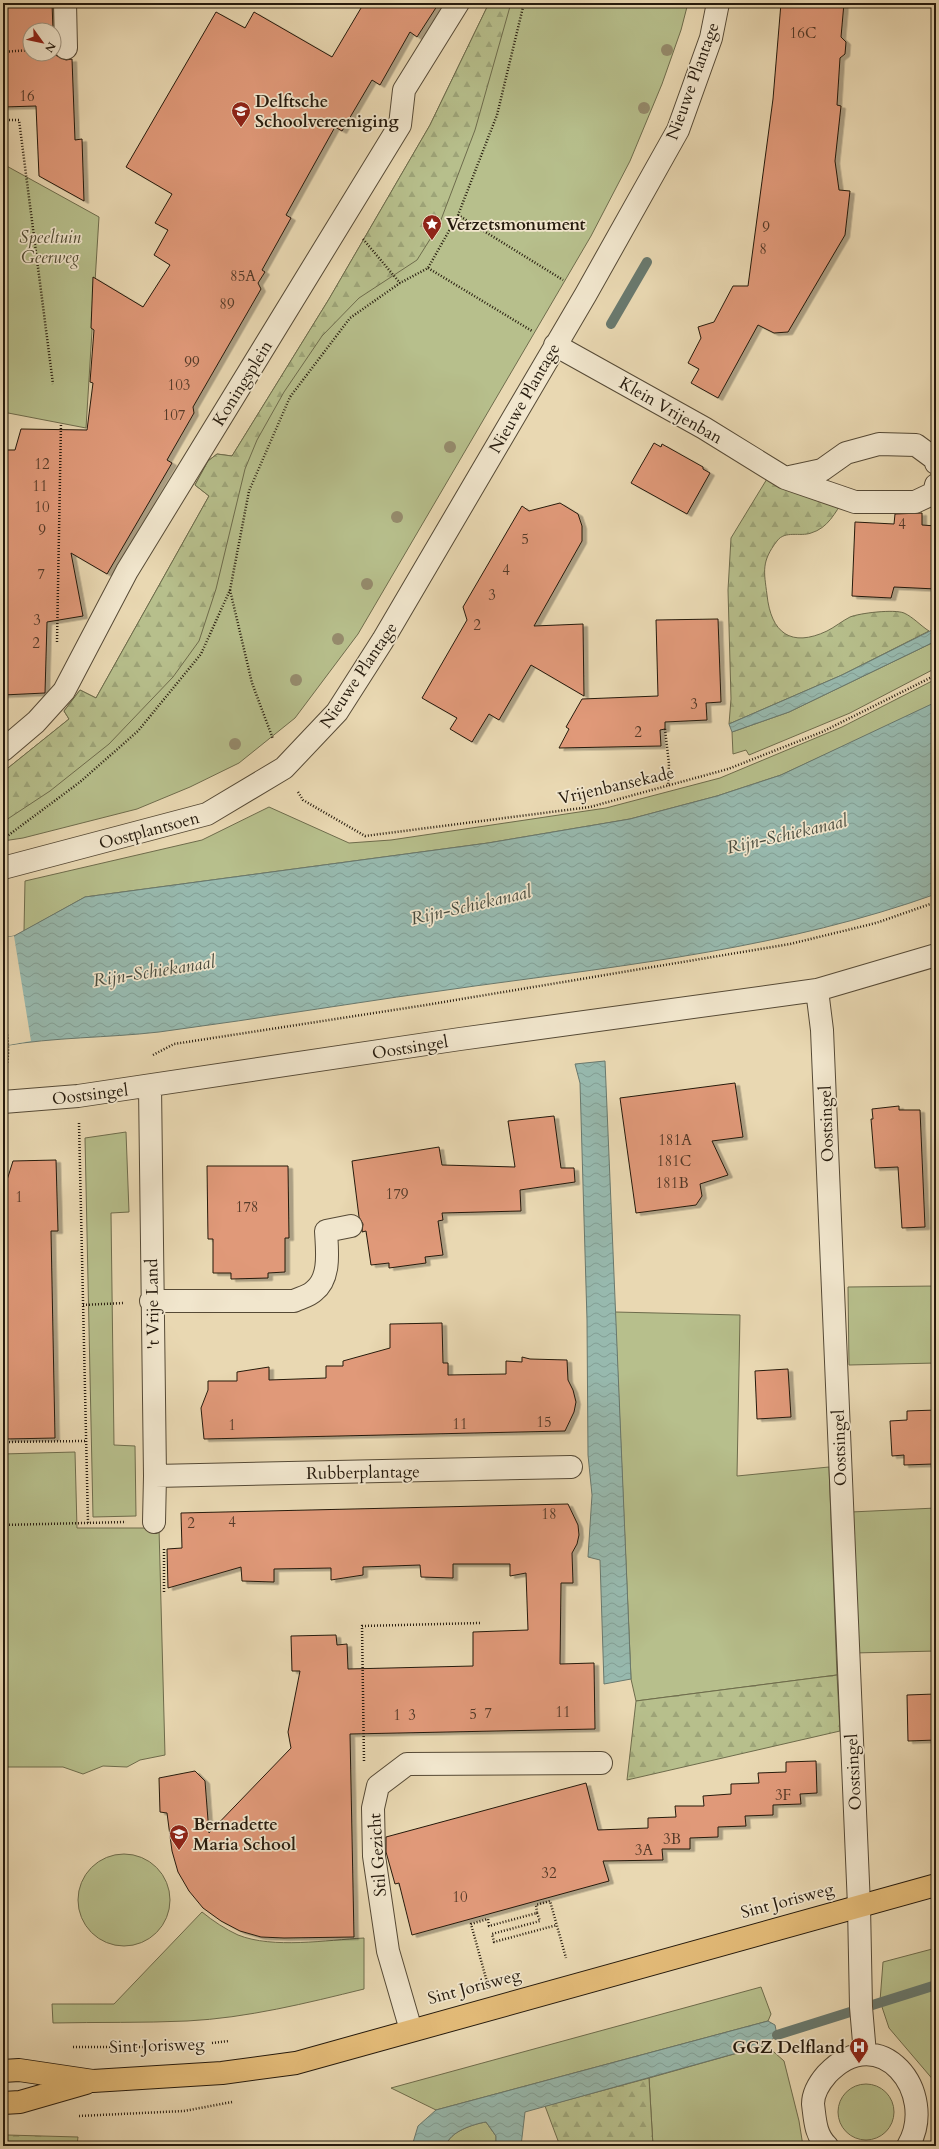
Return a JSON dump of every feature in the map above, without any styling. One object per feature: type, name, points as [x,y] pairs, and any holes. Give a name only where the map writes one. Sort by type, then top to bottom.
[{"type":"main road","name":"Sint Jorisweg","points":[[3,2103],[20,2102],[93,2082],[222,2073],[296,2063],[859,1906],[936,1886]]},
{"type":"main road","name":"Sint Jorisweg","points":[[3,2071],[19,2070],[93,2082]]},
{"type":"street","points":[[65,3],[66,48]]},
{"type":"street","name":"Koningsplein","points":[[3,750],[36,722],[64,691],[127,571],[345,218],[400,125],[404,90],[458,3]]},
{"type":"street","name":"Nieuwe Plantage","points":[[284,768],[337,712],[367,666],[586,294],[678,130],[711,38],[718,3]]},
{"type":"street","name":"Klein Vrijenban","points":[[555,345],[704,428],[785,478],[855,502],[915,502],[934,493],[936,485]]},
{"type":"street","points":[[785,478],[822,470],[846,453],[879,444],[916,445],[936,460],[936,462]]},
{"type":"street","name":"Oostplantsoen","points":[[3,868],[207,814],[284,768]]},
{"type":"street","name":"Oostsingel","points":[[3,1102],[78,1096],[452,1040],[817,990],[936,955]]},
{"type":"street","name":"Oostsingel","points":[[817,990],[822,1030],[859,1906],[861,2008],[865,2054]]},
{"type":"street","name":"'t Vrije Land","points":[[150,1086],[151,1301],[155,1476],[154,1522]]},
{"type":"street","points":[[151,1301],[294,1301],[314,1291],[323,1278],[327,1259],[326,1231],[351,1226]]},
{"type":"street","name":"Rubberplantage","points":[[155,1476],[571,1467]]},
{"type":"street","name":"Stil Gezicht","points":[[411,2030],[388,1951],[374,1856],[373,1808],[378,1786],[407,1764],[600,1763]]},
{"type":"street","points":[[825,2145],[815,2126],[813,2100],[820,2082],[838,2063],[855,2055],[865,2054],[888,2058],[904,2068],[920,2091],[923,2110],[922,2120],[913,2143]]},
{"type":"path","points":[[3,840],[80,782],[138,731],[201,654],[230,590],[249,491],[290,397],[350,318],[400,283],[428,268],[458,215],[497,115],[524,3]]},
{"type":"path","points":[[3,52],[22,51]]},
{"type":"path","points":[[3,120],[19,120],[53,384]]},
{"type":"path","points":[[458,215],[586,294]]},
{"type":"path","points":[[345,218],[400,283]]},
{"type":"path","points":[[428,268],[555,345]]},
{"type":"path","points":[[57,645],[61,423]]},
{"type":"path","name":"Vrijenbansekade","points":[[230,590],[252,683],[284,768],[303,800],[365,836],[590,807],[668,786],[728,769],[822,732],[936,675]]},
{"type":"path","points":[[665,729],[669,764],[668,786]]},
{"type":"path","points":[[146,1059],[174,1044],[433,1004],[790,944],[876,923],[936,902]]},
{"type":"path","points":[[3,1012],[10,1047],[4,1079]]},
{"type":"path","points":[[78,1096],[88,1522]]},
{"type":"path","points":[[82,1305],[151,1301]]},
{"type":"path","points":[[3,1442],[85,1441]]},
{"type":"path","points":[[3,1525],[88,1522],[154,1522],[164,1527],[164,1593]]},
{"type":"path","points":[[364,1734],[362,1626],[480,1623]]},
{"type":"path","points":[[556,1925],[494,1942],[492,1934],[540,1921],[536,1905],[550,1901],[566,1961],[574,1958]]},
{"type":"path","points":[[487,1982],[472,1924],[488,1919],[490,1926],[537,1913]]},
{"type":"path","name":"Sint Jorisweg","points":[[480,1984],[494,1980]]},
{"type":"path","name":"Sint Jorisweg","points":[[205,2044],[235,2041]]},
{"type":"path","name":"Sint Jorisweg","points":[[66,2048],[159,2047]]},
{"type":"green space","points":[[489,3],[688,3],[681,30],[662,84],[630,161],[591,236],[358,634],[295,718],[239,763],[190,787],[137,809],[23,838],[3,841],[3,772],[69,719],[64,711],[80,690],[96,698],[209,496],[195,485],[208,461],[217,454],[232,456],[329,299],[430,125]]},
{"type":"green space","points":[[489,3],[511,3],[475,130],[439,225],[417,260],[359,298],[322,336],[284,392],[257,440],[245,469],[216,589],[199,641],[173,677],[109,744],[50,791],[3,822],[3,772],[69,719],[64,711],[80,690],[96,698],[209,496],[195,485],[208,461],[217,454],[232,456],[329,299],[430,125]]},
{"type":"green space","name":"Speeltuin Geerweg","points":[[3,164],[99,217],[86,428],[3,412]]},
{"type":"green space","points":[[773,469],[844,499],[834,515],[822,528],[807,534],[788,535],[780,538],[768,555],[765,567],[767,595],[769,608],[778,628],[785,634],[803,638],[827,631],[850,617],[869,613],[893,611],[904,613],[929,631],[842,675],[729,724],[731,699],[728,590],[731,538]]},
{"type":"green space","points":[[936,641],[936,668],[850,713],[749,755],[746,750],[733,754],[732,732],[789,712]]},
{"type":"green space","points":[[936,679],[936,702],[924,709],[781,775],[717,796],[630,819],[488,843],[85,897],[24,931],[25,881],[202,840],[269,807],[349,843],[391,840],[606,808],[720,778],[842,727]]},
{"type":"green space","points":[[126,1132],[129,1212],[111,1213],[114,1445],[135,1446],[136,1516],[93,1517],[85,1138]]},
{"type":"green space","points":[[936,1286],[936,1363],[849,1365],[848,1287]]},
{"type":"green space","points":[[615,1312],[740,1315],[737,1476],[829,1467],[837,1675],[636,1701],[631,1679]]},
{"type":"green space","points":[[75,1452],[77,1528],[159,1528],[165,1755],[140,1760],[127,1767],[103,1766],[83,1774],[63,1767],[3,1767],[3,1454]]},
{"type":"green space","points":[[936,1508],[936,1651],[854,1653],[851,1512]]},
{"type":"green space","points":[[837,1675],[840,1731],[627,1780],[636,1701]]},
{"type":"green space","points":[[124,1854],[142,1857],[157,1867],[167,1882],[170,1900],[167,1918],[157,1933],[142,1943],[124,1946],[106,1943],[91,1933],[81,1918],[78,1900],[81,1882],[91,1867],[106,1857]]},
{"type":"green space","points":[[202,1912],[215,1922],[238,1935],[267,1942],[317,1942],[364,1938],[364,1989],[277,2009],[232,2017],[187,2021],[53,2023],[52,2004],[114,2004]]},
{"type":"green space","points":[[936,1948],[936,2090],[935,2082],[889,2028],[880,2001],[883,1962]]},
{"type":"green space","points":[[761,1987],[771,2014],[768,2021],[436,2110],[391,2088]]},
{"type":"green space","points":[[766,2045],[784,2061],[799,2121],[803,2146],[653,2146],[649,2078]]},
{"type":"green space","points":[[649,2078],[653,2146],[560,2146],[545,2106]]},
{"type":"green space","points":[[860,2084],[872,2084],[882,2088],[890,2096],[894,2106],[894,2118],[890,2128],[882,2136],[872,2140],[860,2140],[850,2136],[842,2128],[838,2118],[838,2106],[842,2096],[850,2088]]},
{"type":"green space","points":[[486,2122],[496,2136],[496,2146],[446,2146],[452,2137],[462,2130]]},
{"type":"green space","points":[[7,2135],[78,2137],[77,2146],[7,2146]]},
{"type":"water","points":[[936,628],[936,641],[789,712],[732,732],[729,724],[842,675]]},
{"type":"water","name":"Rijn-Schiekanaal","points":[[936,702],[936,894],[823,928],[766,941],[650,962],[436,991],[159,1032],[61,1039],[3,1046],[3,938],[14,936],[85,897],[488,843],[630,819],[717,796],[781,775]]},
{"type":"water","points":[[605,1061],[631,1679],[604,1684],[600,1560],[588,1557],[592,1495],[588,1455],[587,1320],[580,1083],[575,1064]]},
{"type":"water","points":[[768,2021],[775,2025],[777,2035],[766,2045],[525,2112],[521,2146],[496,2146],[496,2136],[486,2122],[468,2127],[457,2133],[448,2141],[446,2146],[412,2146],[418,2126],[436,2110]]},
{"type":"pier","points":[[14,936],[31,1041],[3,1046],[3,938]]},
{"type":"building","points":[[4,3],[52,3],[53,22],[22,22],[22,62],[62,62],[62,58],[66,60],[72,59],[75,140],[82,139],[84,201],[39,176],[36,106],[3,107],[3,56],[5,56]]},
{"type":"building","points":[[364,3],[439,3],[417,37],[410,32],[380,85],[372,80],[342,131],[335,127],[286,215],[291,218],[262,270],[265,272],[258,283],[261,289],[193,407],[194,413],[167,460],[172,463],[107,574],[71,553],[83,616],[47,622],[45,693],[3,695],[4,450],[15,450],[21,429],[87,430],[93,383],[90,382],[94,330],[91,328],[93,277],[143,307],[170,265],[154,255],[168,230],[155,223],[172,194],[126,167],[216,12],[245,28],[254,12],[332,57]]},
{"type":"building","points":[[781,3],[844,3],[841,37],[846,42],[845,54],[840,58],[837,105],[841,106],[835,161],[839,190],[850,191],[845,235],[788,332],[774,333],[758,325],[718,398],[691,383],[699,369],[688,363],[701,338],[698,327],[714,322],[733,286],[748,286],[773,99]]},
{"type":"building","points":[[654,443],[661,447],[662,444],[703,467],[703,469],[710,473],[687,514],[631,483]]},
{"type":"building","points":[[560,503],[578,514],[582,526],[582,541],[534,626],[583,624],[584,696],[531,665],[499,720],[489,714],[472,742],[450,729],[457,718],[422,698],[467,620],[463,607],[522,506],[529,511]]},
{"type":"building","points":[[922,513],[922,525],[936,526],[936,589],[894,587],[891,598],[852,596],[855,522],[894,524],[895,514]]},
{"type":"building","points":[[718,619],[721,702],[706,703],[707,720],[665,722],[665,729],[660,730],[661,746],[559,748],[569,729],[566,727],[582,699],[658,696],[656,620]]},
{"type":"building","points":[[735,1083],[743,1137],[712,1141],[728,1175],[700,1184],[702,1196],[696,1205],[636,1213],[620,1098]]},
{"type":"building","points":[[899,1106],[899,1110],[920,1110],[925,1227],[902,1228],[898,1167],[875,1168],[871,1119],[873,1119],[872,1109]]},
{"type":"building","points":[[554,1116],[561,1168],[574,1168],[575,1182],[520,1190],[521,1211],[442,1213],[443,1220],[438,1221],[443,1255],[425,1257],[426,1263],[389,1268],[389,1263],[371,1265],[366,1231],[362,1232],[363,1224],[359,1217],[352,1161],[439,1147],[442,1165],[515,1167],[508,1121]]},
{"type":"building","points":[[56,1160],[58,1231],[51,1231],[55,1438],[6,1439],[3,1231],[7,1230],[7,1180],[13,1161]]},
{"type":"building","points":[[207,1166],[288,1166],[289,1238],[285,1238],[285,1272],[268,1273],[268,1278],[231,1279],[231,1273],[213,1273],[213,1239],[208,1239]]},
{"type":"building","points":[[442,1323],[443,1363],[448,1363],[448,1375],[506,1374],[506,1361],[522,1362],[522,1357],[530,1359],[567,1360],[568,1380],[573,1390],[576,1402],[574,1412],[565,1431],[204,1439],[201,1408],[208,1390],[208,1381],[237,1381],[237,1372],[269,1367],[269,1380],[326,1378],[326,1366],[343,1366],[343,1361],[390,1348],[390,1324]]},
{"type":"building","points":[[788,1369],[791,1417],[757,1419],[755,1371]]},
{"type":"building","points":[[936,1410],[936,1454],[933,1454],[933,1464],[904,1465],[904,1455],[892,1456],[890,1421],[907,1420],[907,1411]]},
{"type":"building","points":[[568,1504],[578,1525],[579,1535],[577,1544],[572,1553],[573,1583],[561,1583],[560,1664],[594,1663],[595,1729],[350,1734],[354,1937],[261,1937],[240,1931],[221,1921],[203,1908],[189,1891],[178,1872],[172,1851],[167,1813],[160,1812],[159,1778],[195,1771],[205,1781],[209,1833],[291,1748],[288,1732],[300,1671],[292,1671],[291,1636],[336,1635],[337,1645],[347,1644],[348,1669],[473,1666],[473,1632],[528,1630],[526,1573],[510,1576],[510,1564],[453,1564],[453,1578],[421,1577],[420,1565],[363,1567],[363,1575],[331,1580],[331,1568],[274,1569],[274,1582],[242,1581],[241,1567],[168,1588],[167,1549],[182,1548],[181,1513]]},
{"type":"building","points":[[935,1694],[936,1740],[908,1741],[907,1695]]},
{"type":"building","points":[[816,1761],[817,1793],[800,1794],[801,1804],[773,1805],[773,1815],[745,1816],[746,1826],[718,1827],[718,1837],[690,1838],[690,1849],[662,1849],[663,1860],[603,1861],[609,1881],[412,1935],[399,1883],[395,1884],[386,1852],[386,1837],[586,1783],[598,1830],[648,1828],[648,1818],[676,1817],[675,1806],[704,1806],[703,1796],[731,1794],[731,1784],[759,1783],[758,1773],[786,1772],[786,1762]]},
{"type":"waterway","points":[[611,324],[647,262]]},
{"type":"waterway","points":[[777,2035],[936,1985]]},
{"type":"place","name":"Delftsche Schoolvereeniging","points":[[241,128]]},
{"type":"place","name":"Verzetsmonument","points":[[432,241]]},
{"type":"place","name":"Bernadette Maria School","points":[[179,1851]]},
{"type":"place","name":"GGZ Delfland","points":[[859,2064]]}]
